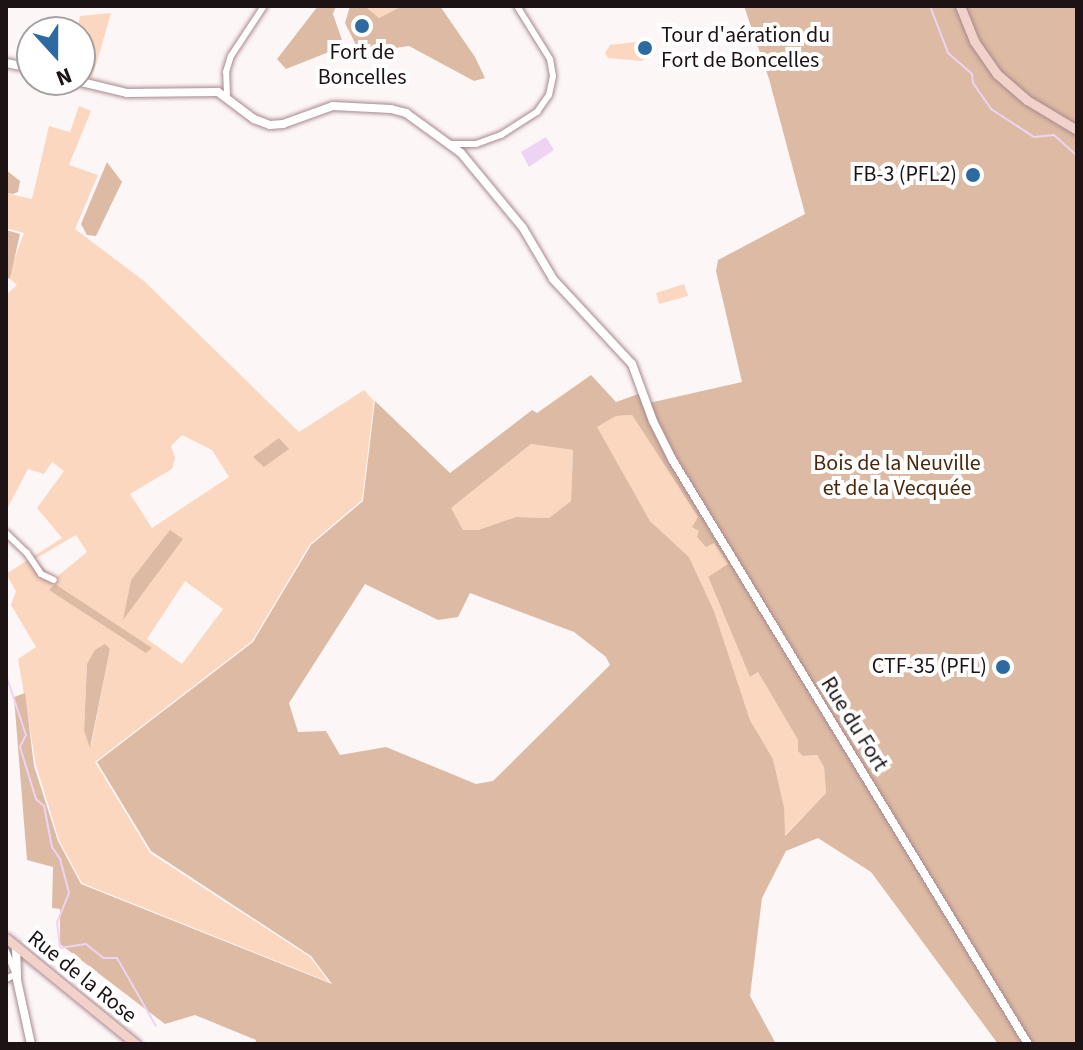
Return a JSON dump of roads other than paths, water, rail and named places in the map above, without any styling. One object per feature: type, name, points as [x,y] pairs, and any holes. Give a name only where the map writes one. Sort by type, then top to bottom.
[{"type":"main road","points":[[960,6],[974,41],[997,74],[1027,100],[1077,130]]},
{"type":"main road","name":"Rue de la Rose","points":[[6,938],[11,949],[24,961],[39,965],[136,1044]]},
{"type":"street","points":[[96,86],[127,93],[185,95],[216,92],[227,96],[231,56],[264,6]]},
{"type":"street","points":[[451,144],[476,144],[501,135],[543,107],[551,89],[550,59],[517,6]]},
{"type":"street","points":[[216,92],[226,82]]},
{"type":"street","name":"Rue du Fort","points":[[227,96],[248,116],[270,125],[283,124],[333,106],[391,109],[406,113],[451,144],[469,161],[523,228],[553,279],[632,364],[653,421],[1028,1044]]},
{"type":"street","points":[[469,161],[469,151],[476,144]]},
{"type":"street","points":[[6,533],[27,553],[41,574],[54,580]]},
{"type":"street","points":[[11,949],[31,1044]]},
{"type":"street","points":[[6,979],[16,974],[24,961]]},
{"type":"waterway","points":[[930,6],[948,53],[972,74],[973,83],[991,109],[1034,137],[1054,135],[1077,156]]},
{"type":"waterway","points":[[6,675],[26,735],[20,747],[36,799],[44,806],[52,847],[60,859],[69,893],[57,922],[60,948],[86,944],[103,958],[117,958],[156,1026]]},
{"type":"place","name":"Fort de Boncelles","points":[[362,26]]},
{"type":"place","name":"Tour d'aération du Fort de Boncelles","points":[[645,48]]},
{"type":"place","name":"FB-3 (PFL2)","points":[[973,175]]},
{"type":"place","name":"CTF-35 (PFL)","points":[[1003,667]]},
{"type":"park label","name":"Bois de la Neuville et de la Vecquée","points":[[897,476]]}]
